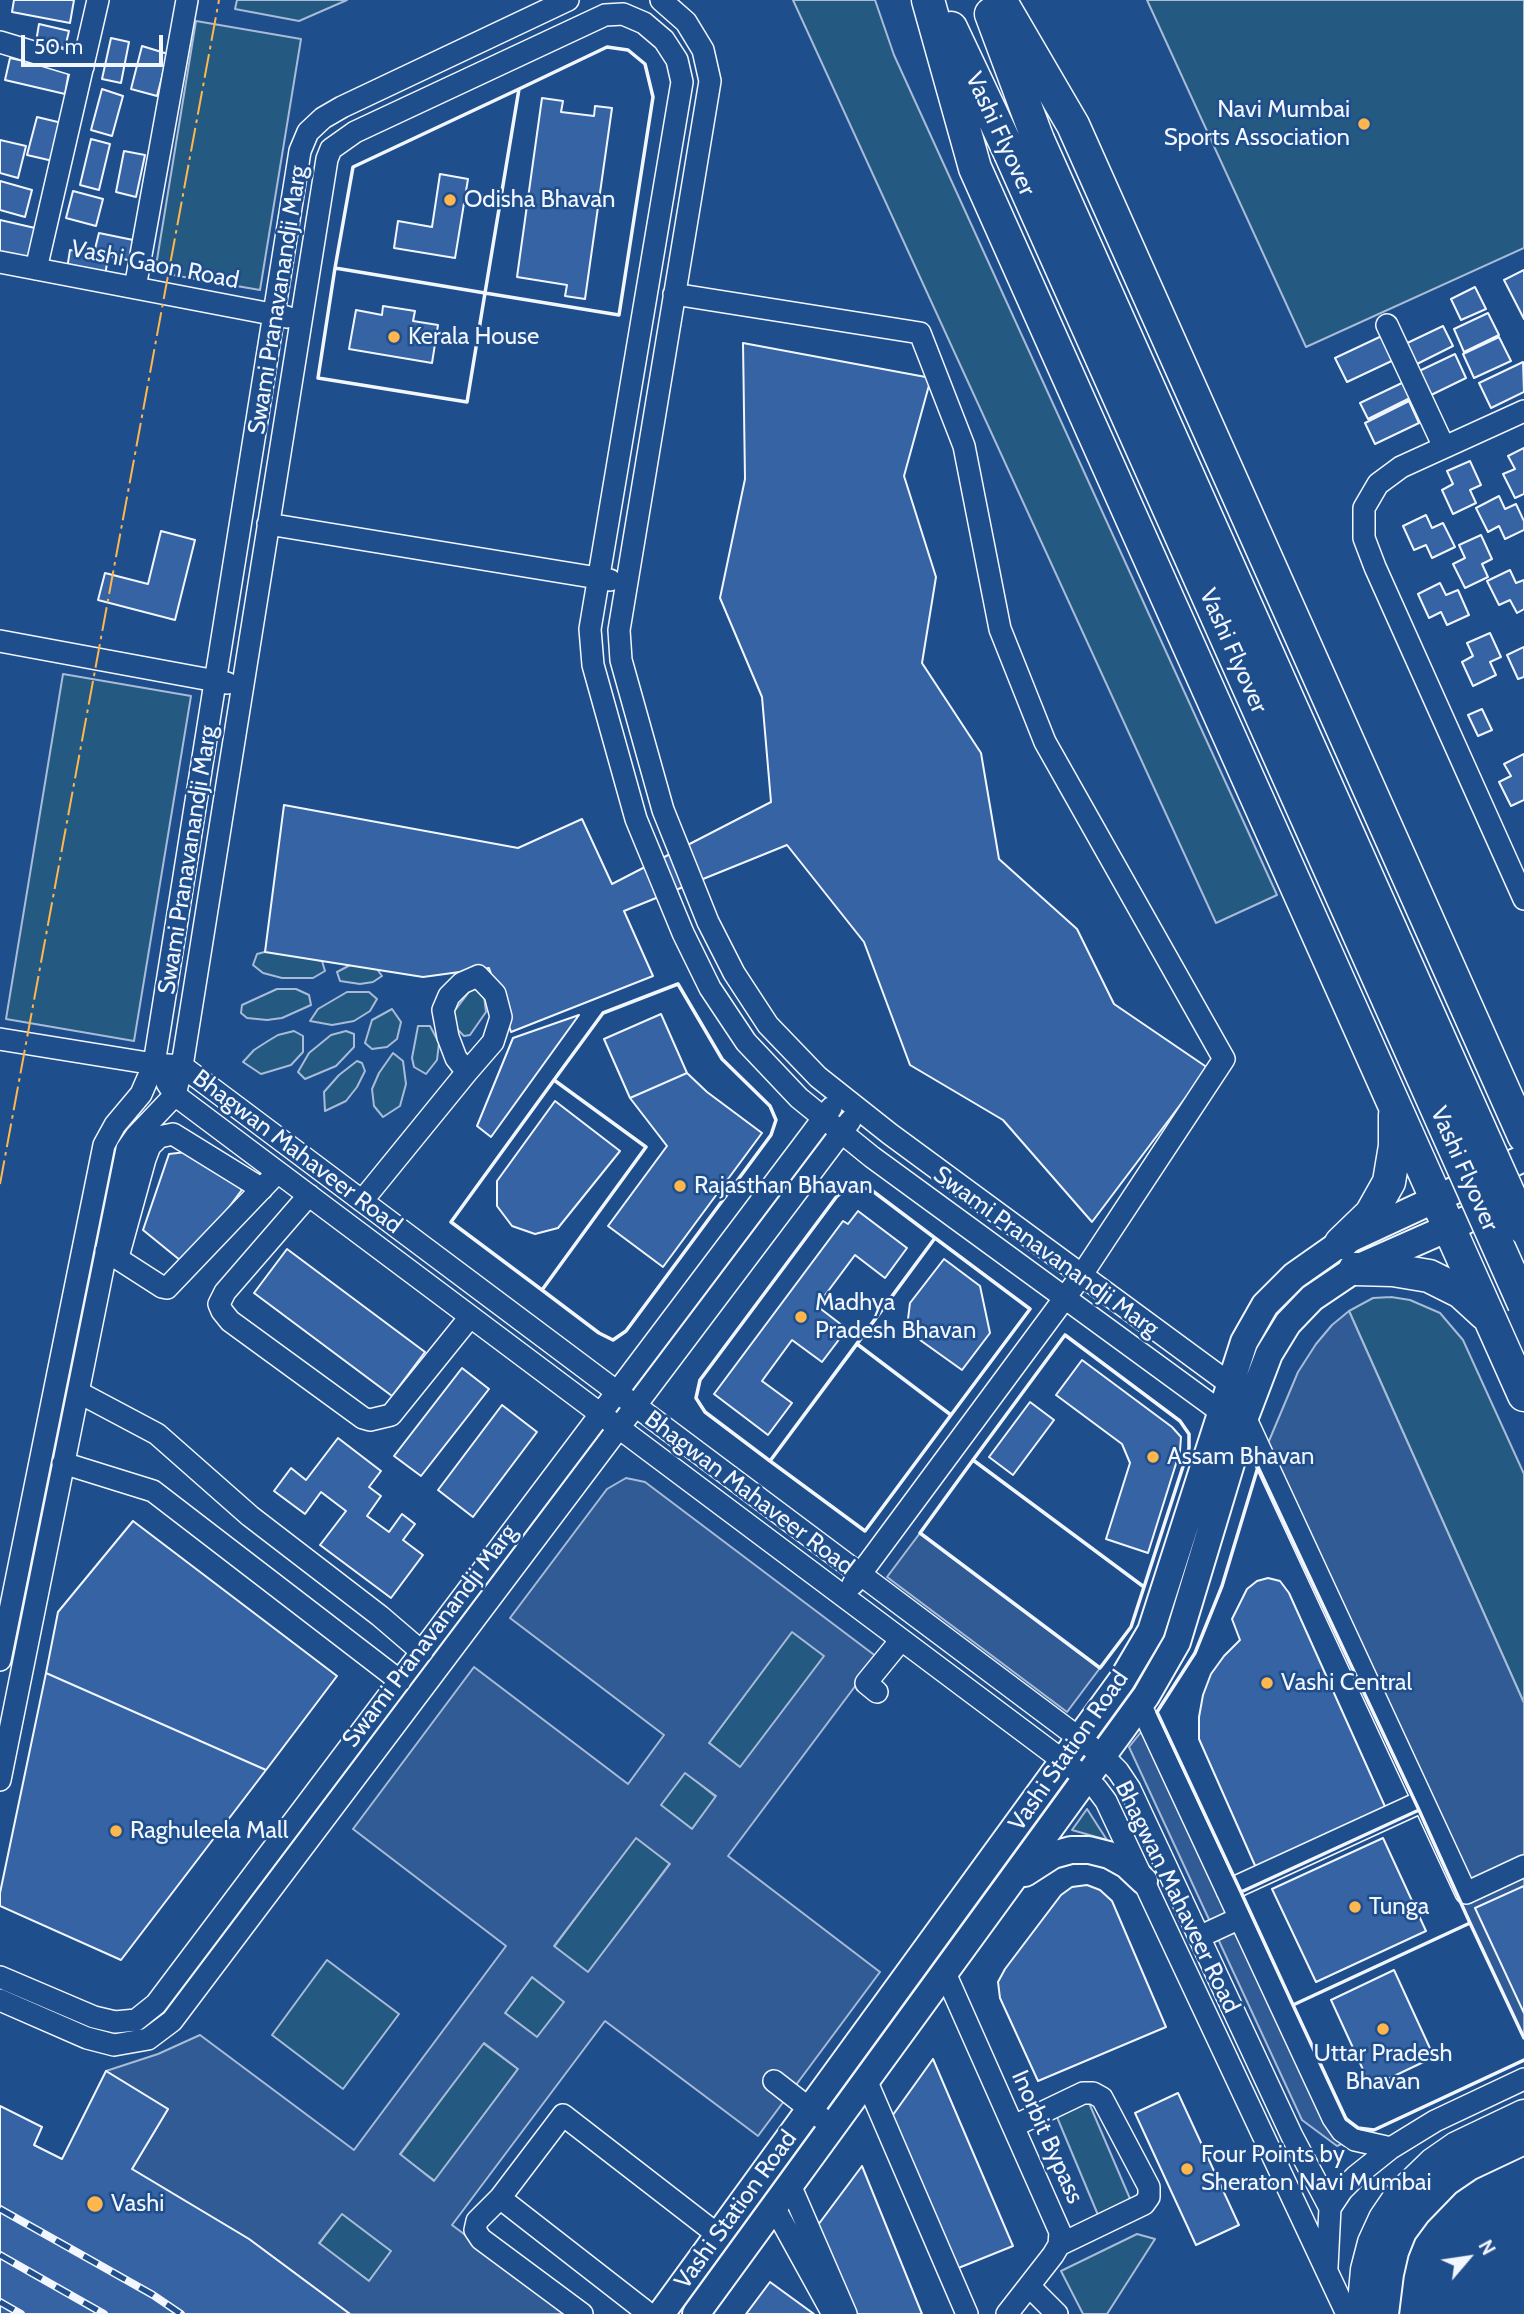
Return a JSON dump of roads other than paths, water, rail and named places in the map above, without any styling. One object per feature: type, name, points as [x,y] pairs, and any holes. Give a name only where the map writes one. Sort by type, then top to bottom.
[{"type":"highway","points":[[928,0],[975,168],[1524,1395]]},
{"type":"highway","name":"Vashi Flyover","points":[[938,0],[1024,147],[1524,1228]]},
{"type":"highway","name":"Vashi Flyover","points":[[986,0],[1024,147],[1524,1304]]},
{"type":"highway","points":[[1000,0],[1073,125],[1524,1136]]},
{"type":"highway","points":[[1491,1063],[1524,1091]]},
{"type":"highway","points":[[1395,1108],[1395,1146],[1389,1182],[1348,1256],[1393,1270],[1429,1276],[1461,1292],[1491,1320]]},
{"type":"highway","points":[[1363,2314],[1367,2270],[1374,2243],[1385,2219],[1400,2197],[1434,2164],[1457,2148],[1524,2116]]},
{"type":"main road","name":"Vashi Station Road","points":[[661,2314],[1122,1680],[1151,1631],[1181,1539],[1233,1415],[1288,1323],[1348,1256],[1436,1198],[1524,1158]]},
{"type":"main road","name":"Vashi Station Road","points":[[696,2314],[1103,1756],[1140,1704],[1177,1642],[1208,1546],[1233,1415],[1230,1384],[1244,1342],[1265,1305],[1294,1276],[1348,1256],[1450,1228],[1524,1194]]},
{"type":"main road","points":[[1181,1539],[1208,1546]]},
{"type":"main road","points":[[1009,1885],[1044,1860],[1071,1850],[1089,1850],[1109,1855],[1127,1865],[1144,1881]]},
{"type":"main road","points":[[1385,2314],[1395,2252],[1403,2232],[1417,2213],[1447,2182],[1469,2167],[1524,2141]]},
{"type":"street","points":[[36,269],[98,0]]},
{"type":"street","points":[[135,288],[187,0]]},
{"type":"street","name":"Swami Pranavanandji Marg","points":[[0,1660],[9,1572],[104,1145],[115,1125],[141,1094],[153,1064],[300,151],[308,132],[323,118],[342,107],[568,0]]},
{"type":"street","name":"Swami Pranavanandji Marg","points":[[661,0],[686,22],[703,50],[710,81],[619,630],[621,660],[663,810],[708,922],[734,973],[768,1025],[818,1077],[890,1134],[1230,1384]]},
{"type":"street","name":"Swami Pranavanandji Marg","points":[[0,1780],[78,1392],[112,1255],[127,1149],[175,1095],[182,1066],[327,159],[331,149],[340,141],[605,15],[622,14],[644,23],[664,40],[677,60],[682,82],[590,629],[593,665],[636,819],[682,933],[709,988],[746,1042],[799,1098],[1065,1297],[1233,1415]]},
{"type":"street","points":[[0,42],[83,66]]},
{"type":"street","name":"Vashi Gaon Road","points":[[0,262],[301,320]]},
{"type":"street","points":[[674,293],[920,333],[964,446],[1000,629],[1045,742],[1224,1059],[1081,1276],[844,1597]]},
{"type":"street","points":[[1387,325],[1444,447]]},
{"type":"street","points":[[1524,411],[1401,467],[1378,484],[1364,508],[1364,538],[1380,579],[1516,860],[1524,899]]},
{"type":"street","points":[[268,524],[626,583]]},
{"type":"street","points":[[0,641],[243,686]]},
{"type":"street","points":[[0,1038],[153,1064]]},
{"type":"street","name":"Bhagwan Mahaveer Road","points":[[153,1064],[182,1066],[1103,1756],[1130,1788],[1292,2136],[1330,2208]]},
{"type":"street","name":"Bhagwan Mahaveer Road","points":[[153,1064],[175,1095],[1086,1778],[1106,1801],[1347,2314]]},
{"type":"street","points":[[362,1201],[467,1072]]},
{"type":"street","name":"Swami Pranavanandji Marg","points":[[0,1977],[94,2017],[115,2022],[136,2020],[156,2004],[841,1095]]},
{"type":"street","name":"Swami Pranavanandji Marg","points":[[0,2000],[87,2038],[114,2045],[148,2039],[172,2021],[860,1108]]},
{"type":"street","points":[[262,1189],[173,1133],[159,1137],[150,1146],[112,1255],[167,1288],[262,1189],[278,1171]]},
{"type":"street","points":[[309,1195],[225,1292],[219,1304],[230,1321],[363,1418],[370,1420],[391,1415],[470,1317]]},
{"type":"street","points":[[78,1392],[157,1434],[250,1516],[422,1652]]},
{"type":"street","points":[[1233,1415],[1466,1893],[1524,1866]]},
{"type":"street","points":[[63,1463],[153,1491],[400,1681]]},
{"type":"street","points":[[525,1515],[543,1529]]},
{"type":"street","points":[[9,1572],[40,1578]]},
{"type":"street","points":[[877,1692],[866,1683],[901,1640]]},
{"type":"street","points":[[1140,1704],[1333,2118],[1342,2131],[1355,2140],[1391,2148]]},
{"type":"street","points":[[367,1725],[385,1739]]},
{"type":"street","points":[[1227,1891],[1423,1801]]},
{"type":"street","points":[[1199,1937],[1240,1918]]},
{"type":"street","name":"Inorbit Bypass","points":[[945,1973],[1060,2232],[1059,2245],[1007,2314]]},
{"type":"street","points":[[169,1987],[187,2001]]},
{"type":"street","points":[[1327,2271],[1330,2208],[1356,2176],[1391,2148],[1435,2121],[1524,2079]]},
{"type":"street","points":[[774,2081],[832,2127]]},
{"type":"street","points":[[863,2084],[957,2314]]},
{"type":"street","points":[[863,2084],[967,2314]]},
{"type":"street","points":[[1014,2126],[1083,2093],[1093,2093],[1102,2098],[1150,2187],[1149,2197],[1144,2204],[1059,2245]]},
{"type":"street","points":[[582,2314],[481,2239],[475,2230],[477,2221],[500,2199],[563,2115],[719,2235]]},
{"type":"street","points":[[790,2185],[846,2314]]},
{"type":"street","points":[[500,2199],[649,2314]]},
{"type":"street","points":[[774,2207],[833,2314]]},
{"type":"street","points":[[1029,2286],[1058,2314]]},
{"type":"railway","points":[[0,2209],[153,2295],[181,2314]]},
{"type":"railway","points":[[0,2255],[104,2314]]},
{"type":"railway","points":[[0,2302],[21,2314]]},
{"type":"place","name":"Navi Mumbai Sports Association","points":[[1364,124]]},
{"type":"place","name":"Odisha Bhavan","points":[[450,200]]},
{"type":"place","name":"Kerala House","points":[[394,337]]},
{"type":"place","name":"Rajasthan Bhavan","points":[[680,1186]]},
{"type":"place","name":"Madhya Pradesh Bhavan","points":[[801,1317]]},
{"type":"place","name":"Assam Bhavan","points":[[1153,1457]]},
{"type":"place","name":"Vashi Central","points":[[1267,1683]]},
{"type":"place","name":"Raghuleela Mall","points":[[116,1831]]},
{"type":"place","name":"Tunga","points":[[1355,1907]]},
{"type":"place","name":"Uttar Pradesh Bhavan","points":[[1383,2029]]},
{"type":"place","name":"Four Points by Sheraton Navi Mumbai","points":[[1187,2169]]},
{"type":"place","name":"Vashi","points":[[95,2204]]}]
